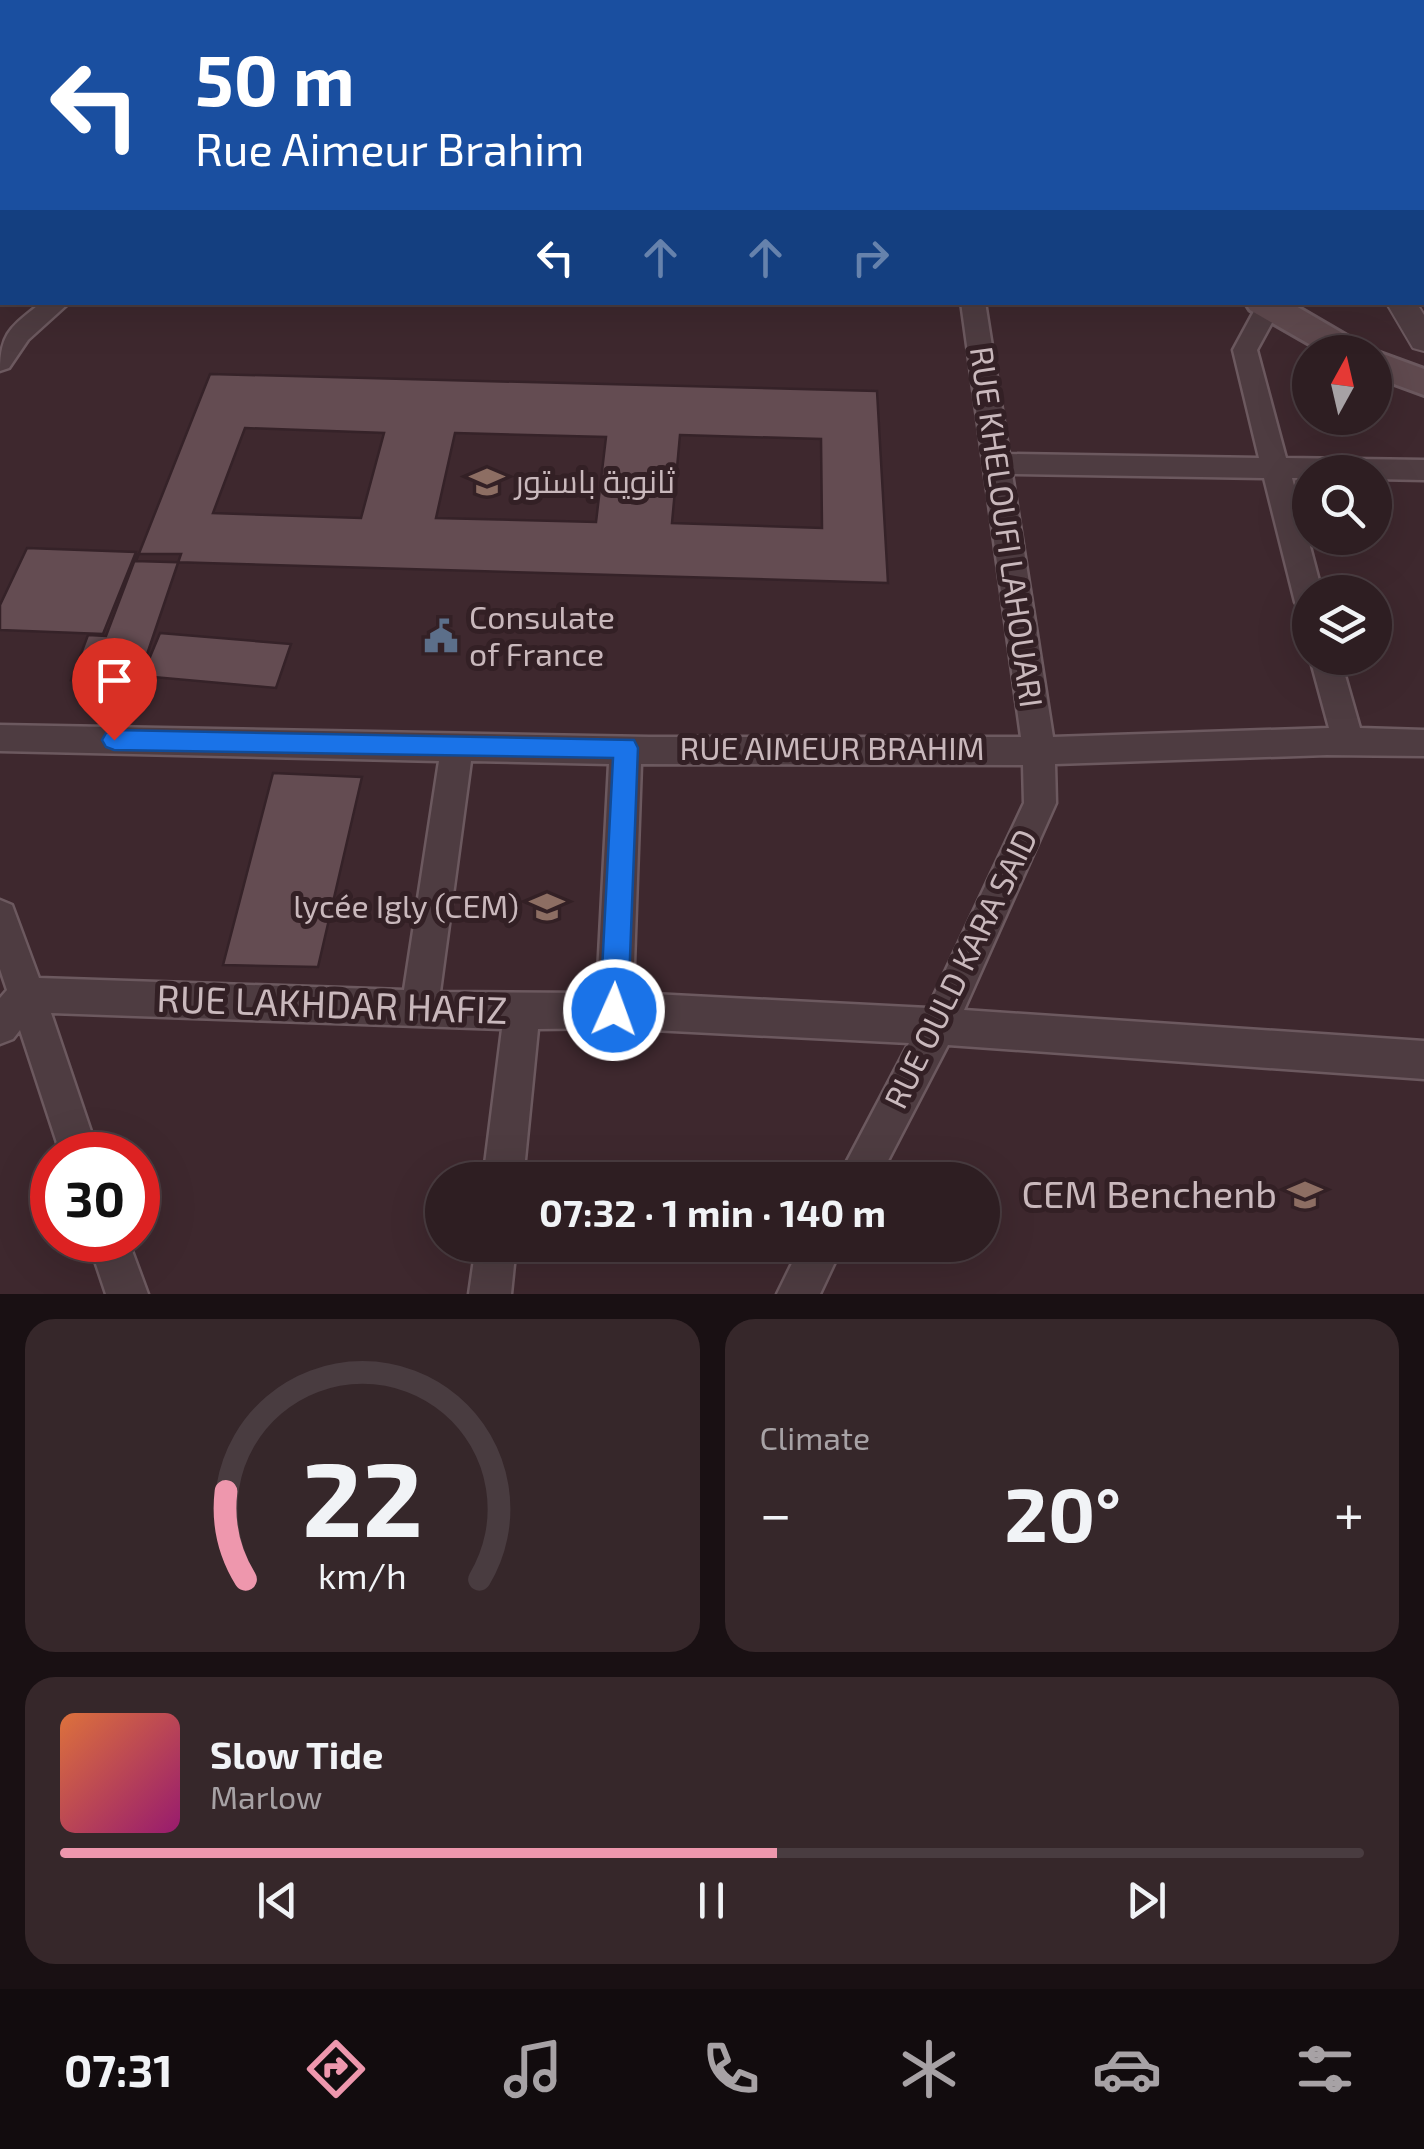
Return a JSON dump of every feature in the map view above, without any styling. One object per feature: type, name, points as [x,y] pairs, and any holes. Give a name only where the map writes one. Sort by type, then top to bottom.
[{"type":"main road","points":[[1265,305],[1319,335]]},
{"type":"main road","points":[[1392,370],[1424,384]]},
{"type":"street","points":[[0,362],[20,334],[54,305]]},
{"type":"street","name":"RUE KHELOUFI LAHOUARI","points":[[973,305],[994,464],[1040,751]]},
{"type":"street","points":[[1265,305],[1245,350],[1303,575]]},
{"type":"street","points":[[1403,305],[1424,341]]},
{"type":"street","points":[[994,464],[1424,470]]},
{"type":"street","points":[[1331,675],[1348,740]]},
{"type":"street","name":"RUE AIMEUR BRAHIM","points":[[0,738],[457,748],[1040,751],[1348,740],[1424,743]]},
{"type":"street","points":[[420,1006],[457,748]]},
{"type":"street","points":[[614,1010],[626,748]]},
{"type":"street","name":"RUE OULD KARA SAID","points":[[866,1162],[938,1026],[1040,803],[1040,751]]},
{"type":"street","points":[[0,916],[72,1132]]},
{"type":"street","points":[[0,1026],[26,995]]},
{"type":"street","name":"RUE LAKHDAR HAFIZ","points":[[26,995],[522,1012],[614,1010],[938,1026],[1424,1060]]},
{"type":"street","points":[[505,1162],[522,1012]]},
{"type":"street","points":[[115,1262],[126,1294]]},
{"type":"street","points":[[490,1294],[494,1262]]},
{"type":"street","points":[[798,1294],[814,1262]]},
{"type":"building","points":[[210,374],[877,391],[888,583],[136,561]],"holes":[[[245,428],[384,433],[361,518],[213,513]],[[455,433],[606,437],[596,522],[436,518]],[[680,435],[821,439],[822,528],[672,523]]]},
{"type":"building","points":[[27,548],[136,552],[103,634],[0,630],[0,605]]},
{"type":"building","points":[[137,554],[181,554],[138,681],[71,680],[88,635],[106,636]]},
{"type":"building","points":[[160,633],[291,644],[276,688],[142,676]]},
{"type":"building","points":[[273,773],[362,777],[318,967],[223,965]]},
{"type":"place","name":"ثانوية باستور","points":[[487,482]]},
{"type":"place","name":"Consulate of France","points":[[441,636]]},
{"type":"place","name":"lycée Igly (CEM)","points":[[547,907]]},
{"type":"place","name":"CEM Benchenb","points":[[1305,1195]]},
{"type":"route","points":[[114,740],[626,748],[614,1010]]}]
